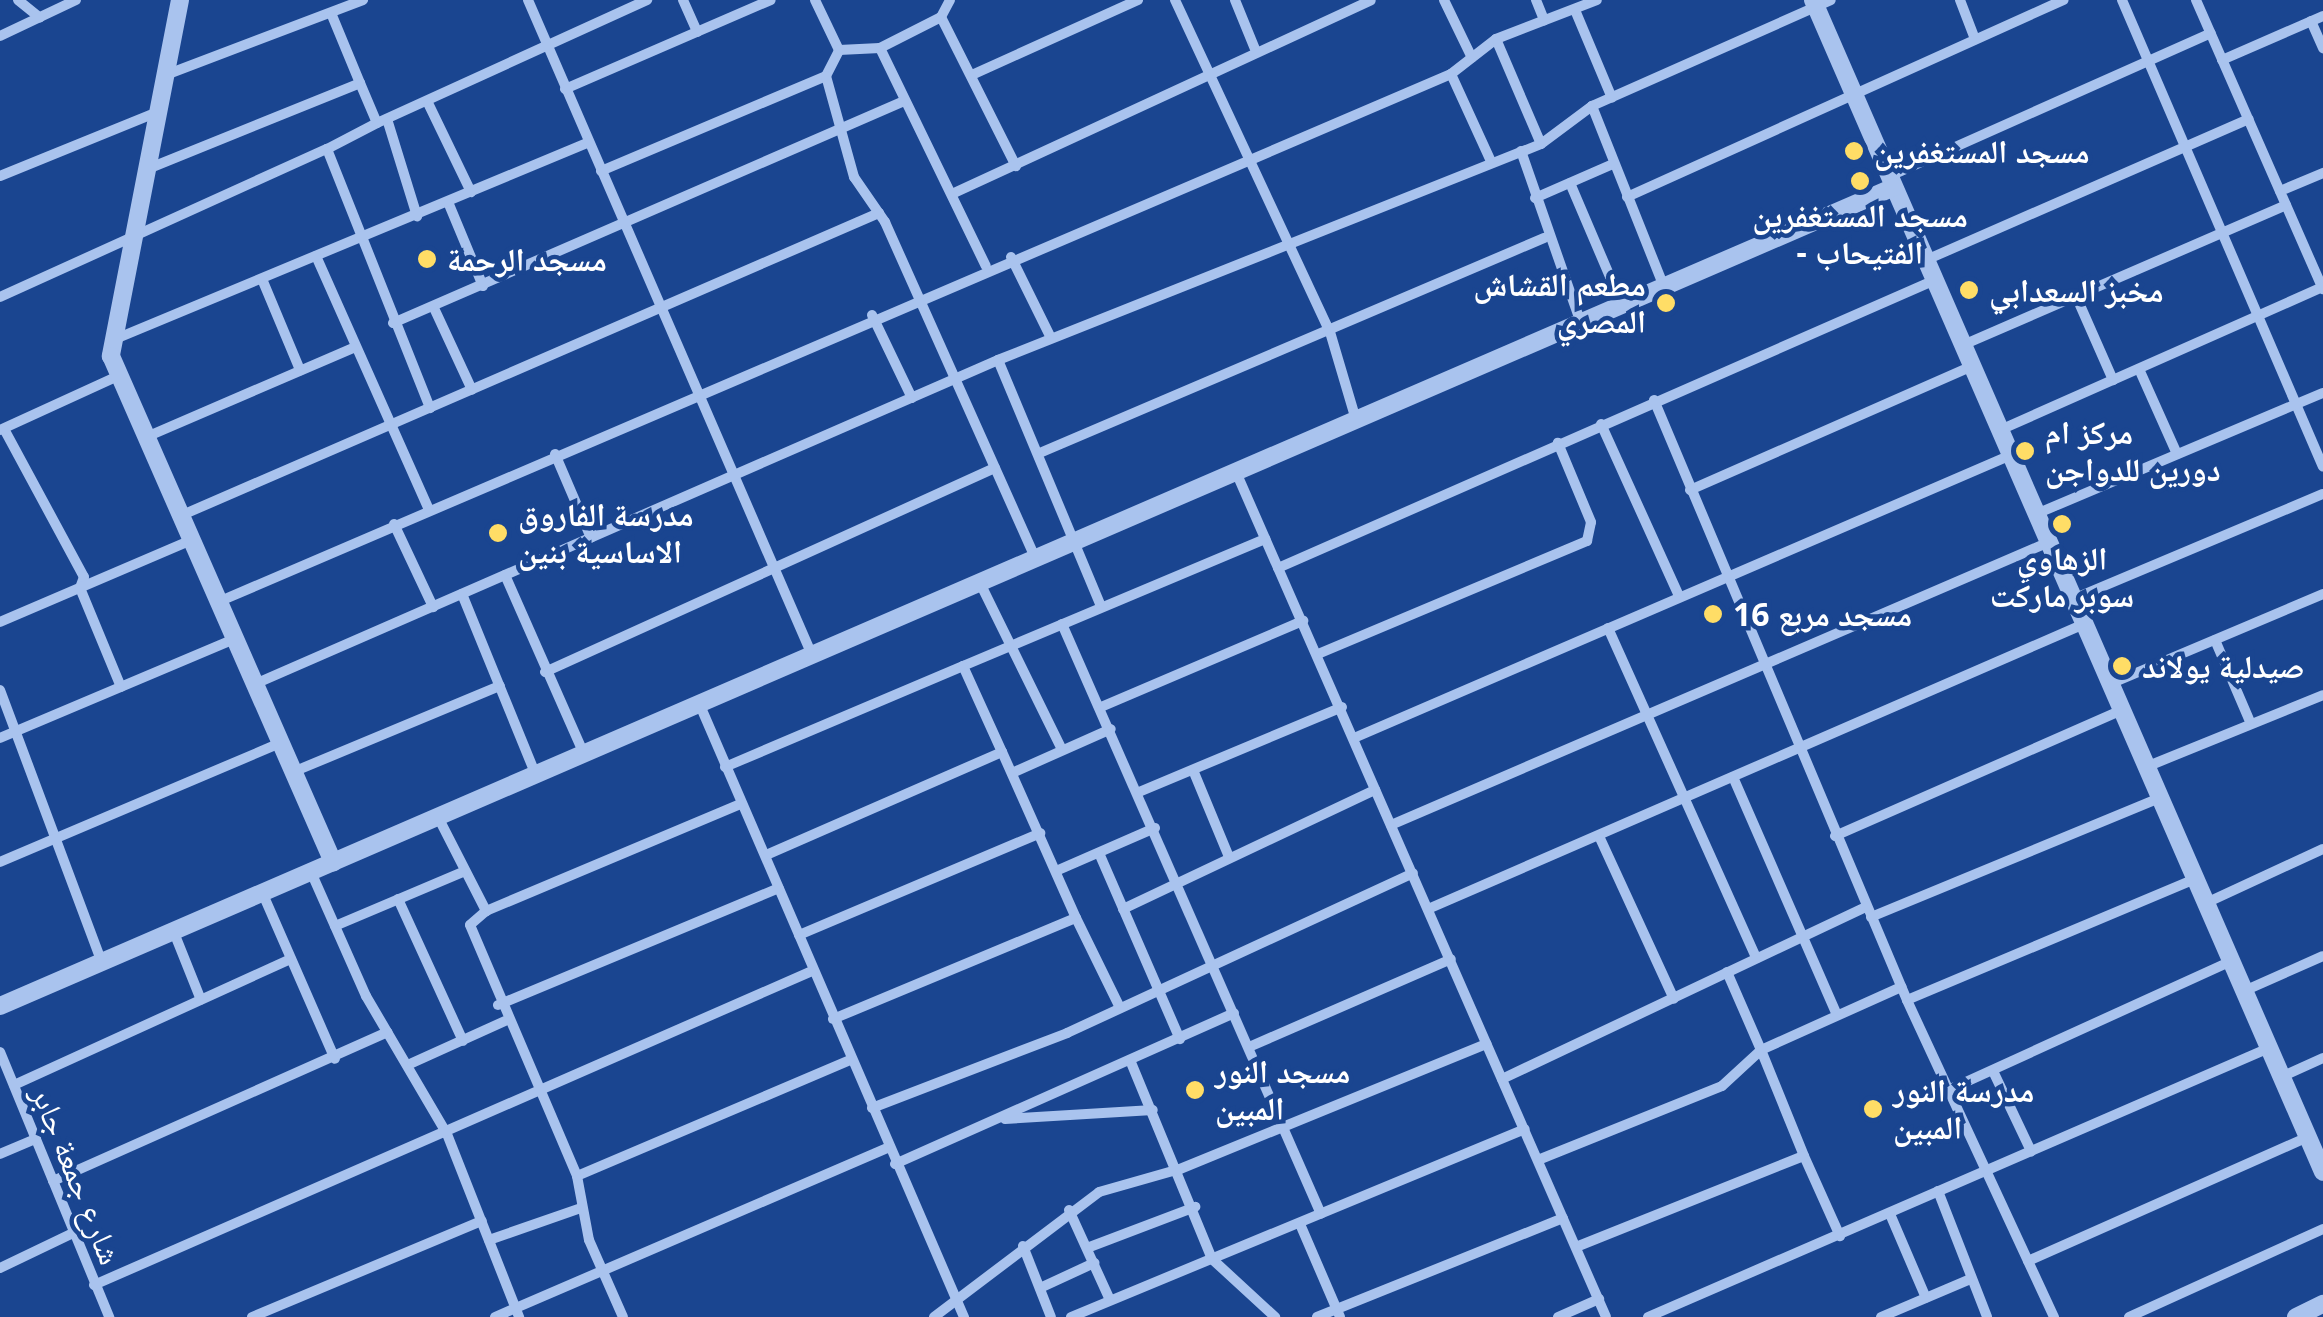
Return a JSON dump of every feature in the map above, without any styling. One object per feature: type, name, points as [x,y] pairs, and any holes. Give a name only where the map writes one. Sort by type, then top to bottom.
[{"type":"street","points":[[18,0],[40,18]]},
{"type":"street","points":[[0,36],[76,0]]},
{"type":"street","points":[[180,0],[153,114],[111,341],[116,377],[334,862]]},
{"type":"street","points":[[162,76],[364,0]]},
{"type":"street","points":[[528,0],[812,655]]},
{"type":"street","points":[[0,297],[647,0]]},
{"type":"street","points":[[683,0],[697,32]]},
{"type":"street","points":[[565,89],[771,0]]},
{"type":"street","points":[[815,0],[839,50]]},
{"type":"street","points":[[839,50],[880,48],[941,16],[950,0]]},
{"type":"street","points":[[974,74],[1138,0]]},
{"type":"street","points":[[1175,0],[1286,246],[1330,332],[1356,420]]},
{"type":"street","points":[[1234,0],[1255,49]]},
{"type":"street","points":[[954,193],[1255,49],[1371,0]]},
{"type":"street","points":[[1444,0],[1472,58]]},
{"type":"street","points":[[1536,0],[1544,20]]},
{"type":"street","points":[[217,603],[918,295],[1451,74],[1496,38],[1597,0]]},
{"type":"street","points":[[1960,0],[1975,39]]},
{"type":"street","points":[[1627,197],[2064,0]]},
{"type":"street","points":[[2122,0],[2323,466]]},
{"type":"street","points":[[2000,430],[2323,288],[2196,0]]},
{"type":"street","points":[[256,684],[998,360],[1286,246],[1490,159],[1541,144],[1592,106],[1820,2],[1853,92],[2321,1162]]},
{"type":"street","points":[[1575,10],[1612,98]]},
{"type":"street","points":[[331,13],[360,83],[382,121],[416,216]]},
{"type":"street","points":[[941,16],[974,74],[1016,166]]},
{"type":"street","points":[[2222,60],[2323,16]]},
{"type":"street","points":[[2311,22],[2323,48]]},
{"type":"street","points":[[0,1006],[1664,287],[2210,33]]},
{"type":"street","points":[[1496,38],[1541,144]]},
{"type":"street","points":[[880,48],[954,193],[986,266]]},
{"type":"street","points":[[601,171],[826,76],[839,50]]},
{"type":"street","points":[[1451,74],[1490,159]]},
{"type":"street","points":[[826,76],[845,129],[854,178],[879,214],[959,378],[1036,559]]},
{"type":"street","points":[[144,170],[360,83]]},
{"type":"street","points":[[393,323],[904,101]]},
{"type":"street","points":[[428,102],[470,192]]},
{"type":"street","points":[[1592,106],[1664,287]]},
{"type":"street","points":[[0,176],[153,114]]},
{"type":"street","points":[[1926,260],[2248,118]]},
{"type":"street","points":[[111,341],[587,142]]},
{"type":"street","points":[[328,148],[360,240],[430,408]]},
{"type":"street","points":[[1521,150],[1544,238],[1581,323]]},
{"type":"street","points":[[1535,198],[1614,164]]},
{"type":"street","points":[[2280,190],[2323,172]]},
{"type":"street","points":[[1570,183],[1622,305]]},
{"type":"street","points":[[448,202],[483,286]]},
{"type":"street","points":[[1963,345],[2286,205]]},
{"type":"street","points":[[180,516],[879,214]]},
{"type":"street","points":[[1042,452],[1544,238]]},
{"type":"street","points":[[316,256],[353,348],[428,508]]},
{"type":"street","points":[[1011,257],[1052,338]]},
{"type":"street","points":[[262,278],[300,370]]},
{"type":"street","points":[[1278,568],[1935,280]]},
{"type":"street","points":[[2076,296],[2113,380]]},
{"type":"street","points":[[434,308],[472,390]]},
{"type":"street","points":[[872,315],[912,398]]},
{"type":"street","points":[[143,438],[353,348]]},
{"type":"street","points":[[998,360],[1042,452],[1102,606]]},
{"type":"street","points":[[1690,490],[1972,366]]},
{"type":"street","points":[[2138,369],[2177,454]]},
{"type":"street","points":[[116,377],[2,430],[77,562],[80,588],[120,687]]},
{"type":"street","points":[[2036,514],[2323,393]]},
{"type":"street","points":[[1654,400],[1760,661],[1946,1091],[2054,1317]]},
{"type":"street","points":[[1601,424],[1678,596]]},
{"type":"street","points":[[1318,654],[1586,541],[1591,522],[1558,443]]},
{"type":"street","points":[[554,454],[591,538]]},
{"type":"street","points":[[1354,738],[2010,454]]},
{"type":"street","points":[[545,672],[995,468]]},
{"type":"street","points":[[1236,472],[1606,1317]]},
{"type":"street","points":[[2073,599],[2323,494]]},
{"type":"street","points":[[394,524],[433,606]]},
{"type":"street","points":[[725,768],[1264,539]]},
{"type":"street","points":[[0,622],[191,540]]},
{"type":"street","points":[[1392,825],[1760,661],[2048,542]]},
{"type":"street","points":[[505,575],[584,754]]},
{"type":"street","points":[[980,583],[1062,750]]},
{"type":"street","points":[[462,594],[536,775]]},
{"type":"street","points":[[2110,684],[2323,594]]},
{"type":"street","points":[[1101,708],[1304,621]]},
{"type":"street","points":[[1062,624],[1155,828],[1321,1214]]},
{"type":"street","points":[[1428,909],[2084,624]]},
{"type":"street","points":[[1608,628],[1756,958]]},
{"type":"street","points":[[0,738],[234,640]]},
{"type":"street","points":[[2215,640],[2251,724]]},
{"type":"street","points":[[962,666],[1120,1008]]},
{"type":"street","points":[[292,772],[500,686]]},
{"type":"street","points":[[0,690],[102,960]]},
{"type":"street","points":[[2146,767],[2323,694]]},
{"type":"street","points":[[699,703],[832,1020],[961,1312]]},
{"type":"street","points":[[1139,792],[1342,707]]},
{"type":"street","points":[[1835,836],[2122,710]]},
{"type":"street","points":[[1012,773],[1111,730]]},
{"type":"street","points":[[0,862],[280,742]]},
{"type":"street","points":[[766,856],[1002,752]]},
{"type":"street","points":[[1193,770],[1229,857]]},
{"type":"street","points":[[1733,777],[1837,1014]]},
{"type":"street","points":[[1123,908],[1375,790]]},
{"type":"street","points":[[1502,1079],[1674,1000],[1800,936],[2160,798]]},
{"type":"street","points":[[624,1317],[581,1208],[577,1176],[498,1005],[470,925],[486,911],[741,804]]},
{"type":"street","points":[[438,817],[486,911]]},
{"type":"street","points":[[1056,870],[1155,828]]},
{"type":"street","points":[[799,935],[1040,833]]},
{"type":"street","points":[[1599,836],[1674,1000]]},
{"type":"street","points":[[2206,903],[2323,849]]},
{"type":"street","points":[[1099,853],[1180,1039]]},
{"type":"street","points":[[335,926],[465,871]]},
{"type":"street","points":[[311,872],[387,1032],[412,1062],[447,1134],[518,1313]]},
{"type":"street","points":[[872,1108],[1120,1008],[1414,873]]},
{"type":"street","points":[[1907,1000],[2195,879]]},
{"type":"street","points":[[498,1005],[779,888]]},
{"type":"street","points":[[262,892],[334,1059]]},
{"type":"street","points":[[398,899],[464,1040]]},
{"type":"street","points":[[832,1020],[1076,918]]},
{"type":"street","points":[[173,930],[201,1000]]},
{"type":"street","points":[[2244,991],[2323,956]]},
{"type":"street","points":[[14,1085],[291,958]]},
{"type":"street","points":[[1249,1046],[1451,959]]},
{"type":"street","points":[[1946,1091],[2231,962]]},
{"type":"street","points":[[94,1284],[447,1134],[812,970]]},
{"type":"street","points":[[1727,972],[1840,1236]]},
{"type":"street","points":[[1538,1160],[1722,1086],[1761,1050],[1901,987]]},
{"type":"street","points":[[896,1164],[1234,1013]]},
{"type":"street","points":[[412,1062],[505,1021]]},
{"type":"street","points":[[54,1181],[387,1032]]},
{"type":"street","points":[[934,1317],[961,1312],[1023,1246],[1070,1210],[1145,1172],[1180,1169],[1487,1044]]},
{"type":"street","points":[[1648,1317],[2269,1048]]},
{"type":"street","name":"شارع جمعة جابر","points":[[0,1052],[108,1317]]},
{"type":"street","points":[[2281,1077],[2323,1058]]},
{"type":"street","points":[[577,1176],[850,1060]]},
{"type":"street","points":[[1130,1060],[1180,1169],[1212,1260],[1275,1317]]},
{"type":"street","points":[[1993,1071],[2031,1151]]},
{"type":"street","points":[[997,1119],[1153,1110]]},
{"type":"street","points":[[1071,1317],[1525,1130]]},
{"type":"street","points":[[2028,1261],[2308,1138]]},
{"type":"street","points":[[0,1154],[36,1139]]},
{"type":"street","points":[[496,1317],[518,1313],[888,1148]]},
{"type":"street","points":[[1576,1247],[1804,1156]]},
{"type":"street","points":[[1938,1191],[1968,1280],[1987,1317]]},
{"type":"street","points":[[1088,1248],[1194,1207]]},
{"type":"street","points":[[489,1240],[581,1208]]},
{"type":"street","points":[[1070,1210],[1110,1300]]},
{"type":"street","points":[[1890,1214],[1926,1298]]},
{"type":"street","points":[[1317,1317],[1338,1313],[1563,1218]]},
{"type":"street","points":[[252,1317],[482,1221]]},
{"type":"street","points":[[1300,1224],[1338,1313]]},
{"type":"street","points":[[2129,1317],[2323,1229]]},
{"type":"street","points":[[0,1268],[73,1233]]},
{"type":"street","points":[[1023,1246],[1051,1317]]},
{"type":"street","points":[[1040,1288],[1094,1263]]},
{"type":"street","points":[[1881,1317],[1906,1312],[1926,1298],[1968,1280]]},
{"type":"street","points":[[1558,1317],[1599,1299]]},
{"type":"street","points":[[2296,1317],[2323,1304]]},
{"type":"place","name":"مسجد المستغفرين","points":[[1854,151]]},
{"type":"place","name":"مسجد المستغفرين - الفتيحاب","points":[[1860,181]]},
{"type":"place","name":"مسجد الرحمة","points":[[427,259]]},
{"type":"place","name":"مخبز السعدابي","points":[[1969,290]]},
{"type":"place","name":"مطعم القشاش المصري","points":[[1666,303]]},
{"type":"place","name":"مركز ام دورين للدواجن","points":[[2025,451]]},
{"type":"place","name":"الزهاوي سوبر ماركت","points":[[2062,524]]},
{"type":"place","name":"مدرسة الفاروق الاساسية بنين","points":[[498,533]]},
{"type":"place","name":"مسجد مربع 16","points":[[1713,614]]},
{"type":"place","name":"صيدلية يولاند","points":[[2122,666]]},
{"type":"place","name":"مسجد النور المبين","points":[[1195,1090]]},
{"type":"place","name":"مدرسة النور المبين","points":[[1873,1109]]}]
